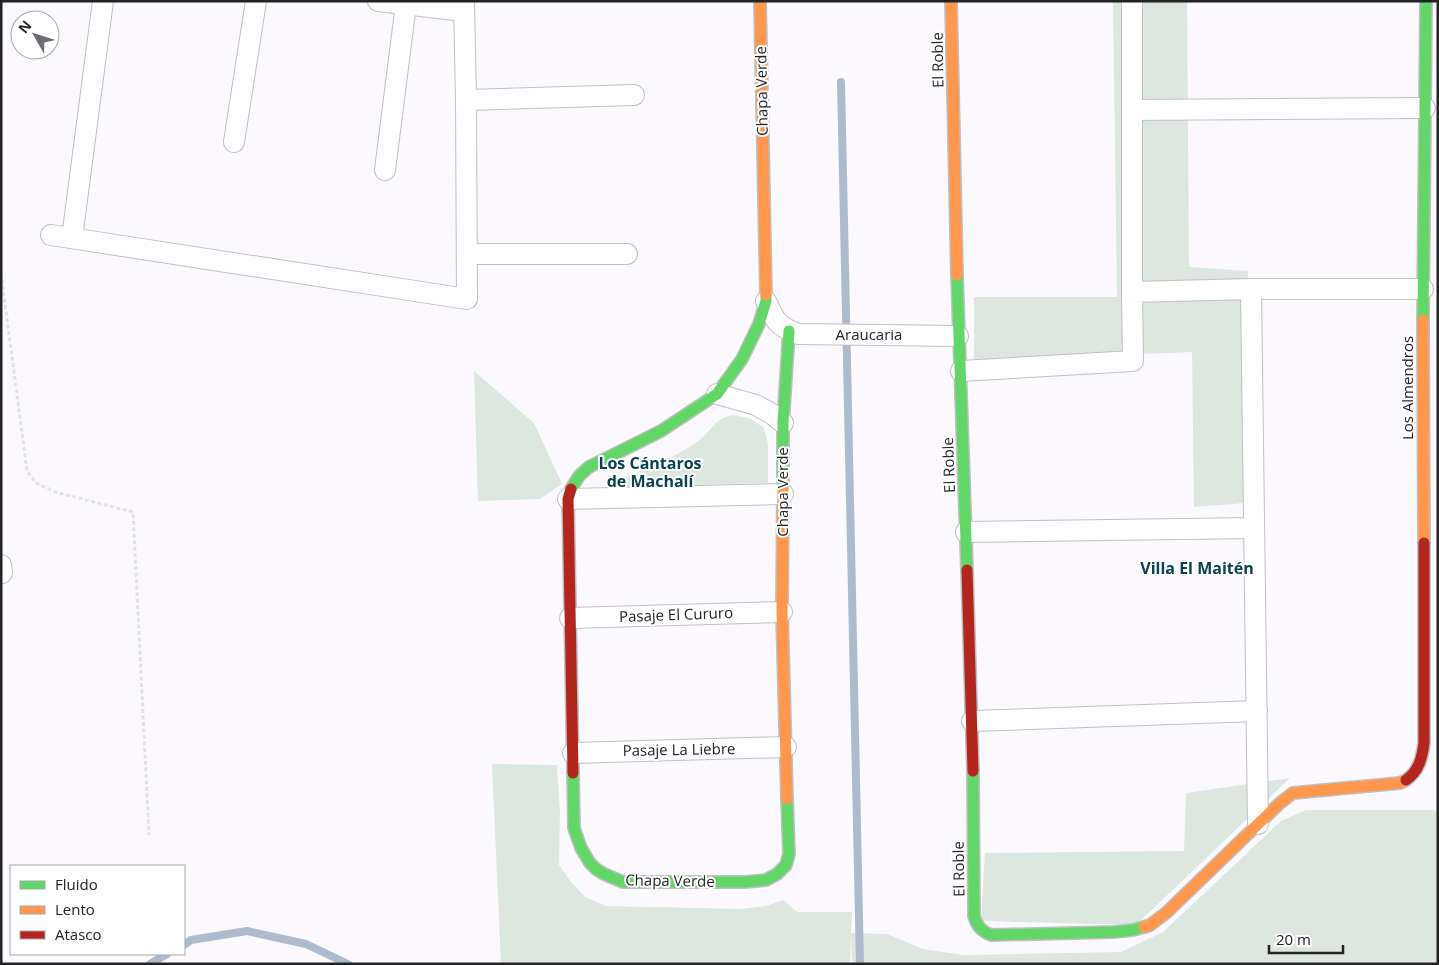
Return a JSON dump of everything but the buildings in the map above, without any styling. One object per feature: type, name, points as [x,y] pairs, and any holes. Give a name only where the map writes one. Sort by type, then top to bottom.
[{"type":"street","points":[[72,238],[103,1]]},
{"type":"street","points":[[234,142],[256,1]]},
{"type":"street","points":[[50,235],[467,299],[464,6],[378,1]]},
{"type":"street","name":"Chapa Verde","points":[[760,1],[766,301],[759,324],[742,359],[717,394],[653,436],[588,467],[572,487],[568,499],[574,828],[579,847],[587,860],[607,877],[623,882],[745,882],[766,880],[777,874],[786,865],[789,854],[782,612],[783,423],[786,329],[775,321],[766,301]]},
{"type":"street","name":"El Roble","points":[[952,1],[958,336],[961,371],[972,721],[974,916],[978,927],[981,931],[991,935],[1114,932],[1133,930],[1150,925],[1166,913],[1258,824]]},
{"type":"street","points":[[961,371],[1133,361],[1132,1]]},
{"type":"street","name":"Los Almendros","points":[[1258,824],[1293,793],[1392,784],[1408,779],[1415,773],[1420,764],[1424,743],[1423,288],[1432,188],[1425,108],[1426,1]]},
{"type":"street","points":[[385,170],[406,4]]},
{"type":"street","points":[[466,100],[634,95]]},
{"type":"street","points":[[1132,110],[1425,108]]},
{"type":"street","points":[[467,254],[628,254]]},
{"type":"street","points":[[1132,292],[1423,288]]},
{"type":"street","points":[[1251,289],[1258,824]]},
{"type":"street","name":"Araucaria","points":[[786,329],[798,334],[958,336]]},
{"type":"street","points":[[717,394],[756,405],[783,423]]},
{"type":"street","points":[[568,499],[783,494]]},
{"type":"street","points":[[966,532],[1254,528]]},
{"type":"street","name":"Pasaje El Cururo","points":[[570,618],[782,612]]},
{"type":"street","points":[[972,721],[1257,711]]},
{"type":"street","name":"Pasaje La Liebre","points":[[572,753],[786,748]]},
{"type":"path","points":[[1,273],[27,471],[36,483],[55,492],[133,512],[150,835]]},
{"type":"shaded area","points":[[1113,1],[1187,1],[1189,267],[1248,271],[1245,503],[1194,507],[1192,352],[974,361],[974,297],[1117,297]]},
{"type":"shaded area","points":[[474,371],[534,423],[562,484],[540,499],[478,501]]},
{"type":"shaded area","name":"Los Cántaros de Machalí","points":[[734,415],[751,419],[764,428],[768,444],[768,483],[625,487],[620,484],[623,479],[689,447],[702,438],[717,422],[727,416]]},
{"type":"shaded area","points":[[492,764],[557,765],[560,812],[559,865],[585,897],[606,906],[742,909],[766,906],[783,900],[797,912],[852,912],[851,933],[887,934],[923,949],[963,955],[1121,952],[1163,932],[1281,821],[1306,810],[1434,810],[1438,813],[1438,964],[852,964],[851,934],[850,964],[501,964]]},
{"type":"shaded area","points":[[1290,778],[1136,925],[981,921],[985,853],[1184,851],[1186,793]]},
{"type":"waterway","points":[[841,82],[860,964]]},
{"type":"waterway","points":[[185,944],[191,940],[247,931],[306,944],[348,964]]},
{"type":"waterway","points":[[150,964],[165,955]]},
{"type":"traffic: fast","points":[[1423,320],[1426,1]]},
{"type":"traffic: fast","points":[[957,275],[967,570]]},
{"type":"traffic: fast","points":[[571,489],[579,476],[589,467],[661,431],[717,394],[742,359],[759,324],[766,295]]},
{"type":"traffic: fast","points":[[783,491],[783,423],[789,331]]},
{"type":"traffic: fast","points":[[973,771],[974,916],[982,930],[991,935],[1114,932],[1144,927]]},
{"type":"traffic: fast","points":[[573,773],[574,828],[581,848],[596,869],[623,882],[745,882],[766,880],[777,874],[786,865],[789,854],[787,799]]},
{"type":"traffic: slow","points":[[760,1],[766,295]]},
{"type":"traffic: slow","points":[[951,1],[957,275]]},
{"type":"traffic: slow","points":[[1423,320],[1424,543]]},
{"type":"traffic: slow","points":[[783,491],[782,612],[787,799]]},
{"type":"traffic: slow","points":[[1144,927],[1150,925],[1166,913],[1280,803],[1293,793],[1400,783],[1406,780]]},
{"type":"traffic: jam","points":[[571,489],[568,499],[573,773]]},
{"type":"traffic: jam","points":[[1406,780],[1414,773],[1419,764],[1424,743],[1424,543]]},
{"type":"traffic: jam","points":[[967,570],[973,771]]},
{"type":"district","name":"Los Cántaros de Machalí","points":[[650,472]]},
{"type":"district","name":"Villa El Maitén","points":[[1197,568]]}]
